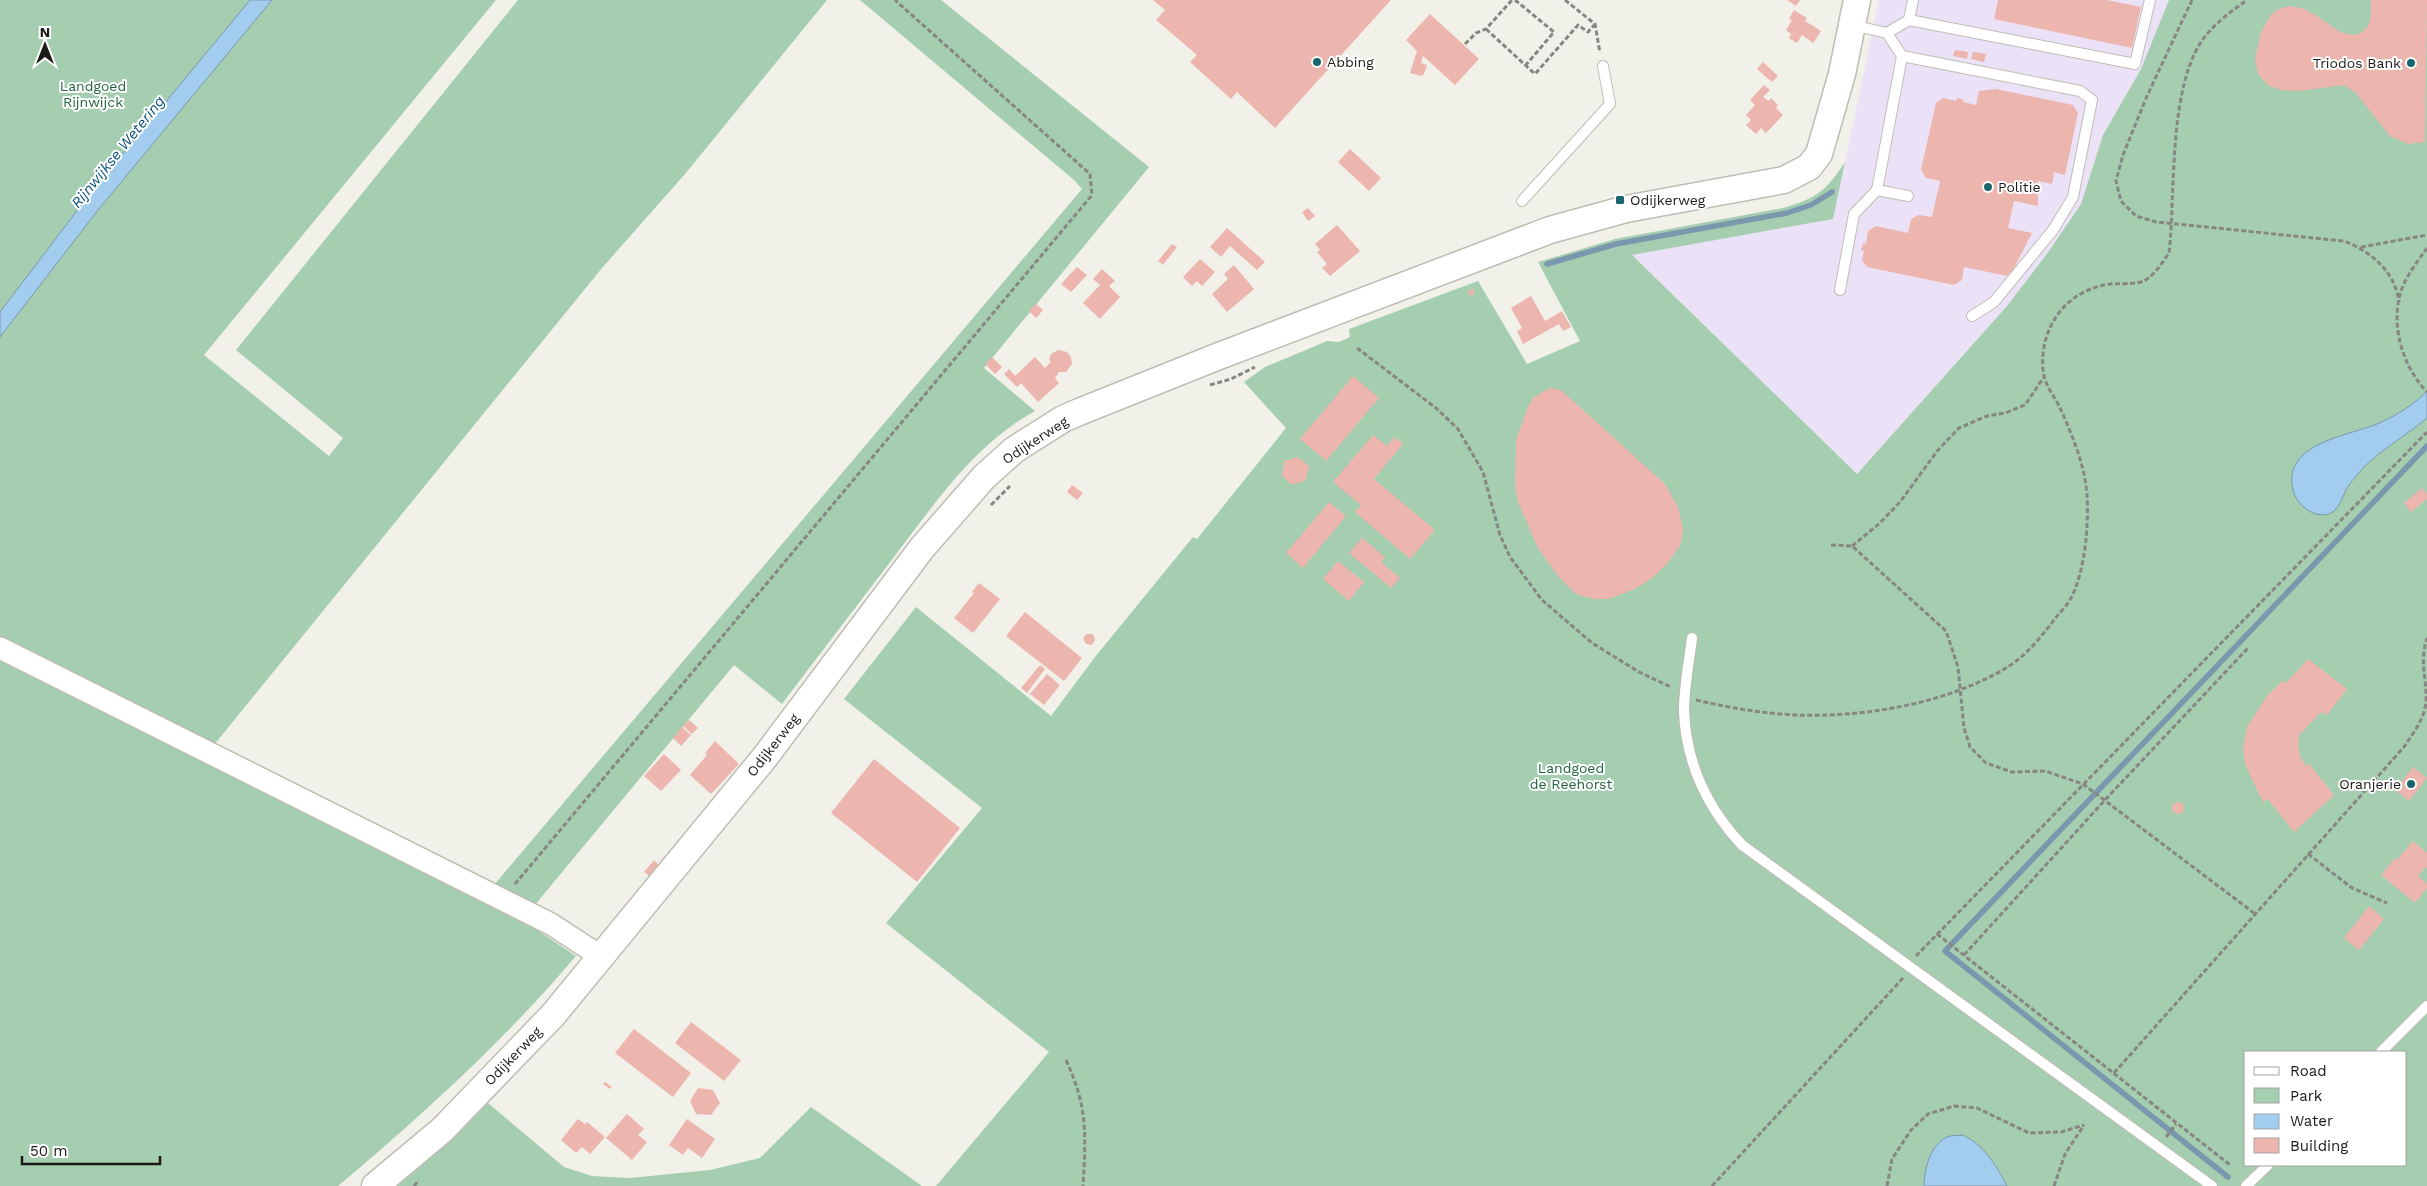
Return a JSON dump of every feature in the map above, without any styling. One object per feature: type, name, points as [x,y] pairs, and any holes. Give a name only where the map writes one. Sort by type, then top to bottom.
[{"type":"street","name":"Odijkerweg","points":[[375,1186],[442,1130],[553,1015],[765,757],[922,548],[984,477],[1014,450],[1063,420],[1080,412],[1219,356],[1550,230],[1626,209],[1784,180],[1809,167],[1819,154],[1842,74],[1857,0]]},
{"type":"street","points":[[0,648],[551,924],[600,956]]},
{"type":"lane","points":[[1909,20],[1913,0]]},
{"type":"lane","points":[[1852,25],[1888,33],[1909,20],[2134,64],[2150,0]]},
{"type":"lane","points":[[1840,290],[1854,214],[1877,190],[1902,56],[1888,33]]},
{"type":"lane","points":[[1902,56],[2080,91],[2092,100],[2073,197],[2053,230],[1994,302],[1972,316]]},
{"type":"lane","points":[[1522,201],[1610,104],[1602,66]]},
{"type":"lane","points":[[1877,190],[1908,196]]},
{"type":"lane","points":[[1692,638],[1685,697],[1686,731],[1698,779],[1708,800],[1731,833],[1742,844],[2212,1186]]},
{"type":"lane","points":[[2382,1051],[2427,1006]]},
{"type":"lane","points":[[2246,1186],[2267,1166]]},
{"type":"path","points":[[501,900],[1092,195],[1090,174],[896,0]]},
{"type":"path","points":[[1466,44],[1476,33],[1486,29],[1513,0],[1554,32],[1525,66]]},
{"type":"path","points":[[1565,0],[1595,24],[1602,66]]},
{"type":"path","points":[[2192,0],[2147,96],[2123,155],[2116,181],[2122,201],[2136,216],[2156,222],[2344,241],[2361,247],[2391,276],[2397,288],[2399,302]]},
{"type":"path","points":[[1357,348],[1436,408],[1458,429],[1483,472],[1500,535],[1510,558],[1542,600],[1592,643],[1639,672],[1668,684],[1685,697],[1760,712],[1827,715],[1893,708],[1982,680],[2008,667],[2033,646],[2070,600],[2077,580],[2086,526],[2087,495],[2084,472],[2068,425],[2044,377],[2043,352],[2048,330],[2059,313],[2074,296],[2102,286],[2144,280],[2158,270],[2169,253],[2176,134],[2183,89],[2195,54],[2206,35],[2234,9],[2247,0]]},
{"type":"path","points":[[1486,29],[1535,74],[1578,25],[1588,32],[1595,24]]},
{"type":"path","points":[[2361,247],[2427,235]]},
{"type":"path","points":[[2426,391],[2415,379],[2405,361],[2398,329],[2401,290],[2427,248]]},
{"type":"path","points":[[1208,386],[1248,372],[1262,361]]},
{"type":"path","points":[[1852,546],[1900,502],[1938,450],[1960,428],[1987,416],[2005,413],[2025,405],[2044,377]]},
{"type":"path","points":[[1712,1186],[1903,979],[1908,965],[1937,934],[2427,432]]},
{"type":"path","name":"Odijkerweg","points":[[989,508],[1012,483]]},
{"type":"path","points":[[1830,545],[1852,546],[1946,631],[1958,667],[1963,721],[1970,747],[1986,763],[2012,772],[2044,771],[2083,784],[2254,913]]},
{"type":"path","points":[[2114,1073],[2254,913],[2404,747],[2422,720],[2426,701],[2422,665],[2427,638]]},
{"type":"path","points":[[1964,955],[2105,800],[2248,648]]},
{"type":"path","points":[[2308,854],[2352,888],[2387,902]]},
{"type":"path","points":[[1937,934],[2230,1165]]},
{"type":"path","points":[[1066,1060],[1078,1086],[1084,1120],[1086,1147],[1083,1186]]},
{"type":"path","points":[[1887,1186],[1892,1159],[1910,1130],[1928,1114],[1954,1106],[1977,1108],[2029,1133],[2061,1132],[2084,1124],[2065,1154],[2054,1186]]},
{"type":"path","points":[[2167,1136],[2176,1124]]},
{"type":"shaded area","points":[[1879,0],[2169,0],[2141,69],[2103,135],[2081,204],[2049,251],[2007,306],[1857,474],[1631,254],[1833,219]]},
{"type":"green space","name":"Landgoed Rijnwijck","points":[[0,0],[496,0],[204,355],[329,456],[343,438],[236,350],[518,0],[827,0],[685,174],[602,268],[214,745],[0,636]]},
{"type":"green space","points":[[860,0],[941,0],[1149,167],[984,368],[1035,411],[992,441],[956,478],[922,519],[782,704],[734,665],[534,906],[494,885],[1082,189],[1074,180]]},
{"type":"green space","name":"Landgoed de Reehorst","points":[[2169,0],[2427,0],[2427,1186],[936,1186],[1049,1052],[886,923],[982,808],[844,699],[916,607],[1051,716],[1095,657],[1193,537],[1197,539],[1286,428],[1244,382],[1265,367],[1327,341],[1339,342],[1350,337],[1349,329],[1478,281],[1527,364],[1580,341],[1538,262],[1615,239],[1783,208],[1804,201],[1820,192],[1832,180],[1845,162],[1833,219],[1632,255],[1857,474],[2007,306],[2049,251],[2081,204],[2103,135],[2141,69]]},
{"type":"green space","points":[[0,657],[525,922],[576,956],[520,1018],[462,1076],[338,1186],[0,1186]]},
{"type":"green space","points":[[482,1098],[564,1167],[592,1176],[630,1178],[710,1170],[760,1158],[811,1107],[922,1186],[387,1186]]},
{"type":"water","points":[[250,0],[272,0],[98,210],[0,337],[0,312],[92,191]]},
{"type":"water","points":[[2427,391],[2427,418],[2364,467],[2349,485],[2334,511],[2328,514],[2315,514],[2298,501],[2293,490],[2292,474],[2297,462],[2307,452],[2320,444],[2390,418],[2410,406]]},
{"type":"water","points":[[1963,1135],[1983,1150],[1994,1163],[2007,1186],[1924,1186],[1929,1158],[1936,1146],[1947,1137]]},
{"type":"building","points":[[1153,0],[1391,0],[1275,128],[1237,92],[1231,99],[1190,62],[1197,55],[1156,20],[1165,10]]},
{"type":"building","points":[[1787,0],[1800,0],[1796,6]]},
{"type":"building","points":[[1998,0],[2107,0],[2141,7],[2132,48],[1994,19]]},
{"type":"building","points":[[2371,0],[2427,0],[2425,142],[2408,144],[2390,136],[2356,93],[2344,85],[2299,91],[2281,90],[2269,86],[2258,74],[2255,59],[2261,32],[2271,15],[2279,9],[2289,6],[2302,8],[2340,32],[2354,35],[2363,32],[2368,26],[2371,16]]},
{"type":"building","points":[[1794,10],[1807,18],[1805,21],[1821,31],[1813,43],[1802,35],[1797,43],[1789,38],[1791,34],[1786,30],[1792,20],[1789,19]]},
{"type":"building","points":[[1430,14],[1479,59],[1455,85],[1423,56],[1421,63],[1427,65],[1424,74],[1422,76],[1410,73],[1417,51],[1406,40]]},
{"type":"building","points":[[1955,50],[1968,52],[1967,59],[1953,56]]},
{"type":"building","points":[[1973,52],[1986,54],[1984,62],[1971,59]]},
{"type":"building","points":[[1763,62],[1778,76],[1772,82],[1757,69]]},
{"type":"building","points":[[1764,85],[1770,90],[1763,97],[1769,101],[1771,98],[1778,105],[1776,108],[1783,115],[1766,133],[1761,128],[1756,134],[1746,125],[1751,120],[1746,115],[1755,105],[1750,100]]},
{"type":"building","name":"Politie","points":[[1996,89],[2073,105],[2078,113],[2065,175],[2054,172],[2052,184],[2038,181],[2038,206],[2014,201],[2008,228],[2032,233],[2013,270],[2007,276],[1964,267],[1962,280],[1954,285],[1867,267],[1862,260],[1864,251],[1861,250],[1863,243],[1866,244],[1868,231],[1876,226],[1908,233],[1911,219],[1919,215],[1932,217],[1940,181],[1926,178],[1921,170],[1936,103],[1943,98],[1956,101],[1957,98],[1964,100],[1963,102],[1976,105],[1979,91]]},
{"type":"building","points":[[1350,149],[1381,178],[1369,191],[1338,162]]},
{"type":"building","points":[[1308,208],[1315,216],[1308,221],[1302,212]]},
{"type":"building","points":[[1337,225],[1360,251],[1330,276],[1322,268],[1327,264],[1317,252],[1320,250],[1315,244]]},
{"type":"building","points":[[1227,228],[1265,262],[1257,270],[1230,246],[1221,257],[1210,247]]},
{"type":"building","points":[[1172,244],[1177,247],[1163,265],[1158,261]]},
{"type":"building","points":[[1200,259],[1215,272],[1202,286],[1197,281],[1192,286],[1183,277]]},
{"type":"building","points":[[1234,265],[1254,289],[1227,312],[1212,294],[1228,279],[1224,274]]},
{"type":"building","points":[[1077,267],[1087,275],[1071,292],[1061,284]]},
{"type":"building","points":[[1102,269],[1115,281],[1109,286],[1120,297],[1100,319],[1083,303],[1100,285],[1093,279]]},
{"type":"building","points":[[1473,289],[1475,294],[1470,296],[1468,291]]},
{"type":"building","points":[[1531,296],[1545,321],[1562,311],[1571,327],[1563,331],[1559,324],[1523,344],[1517,331],[1522,328],[1511,308]]},
{"type":"building","points":[[1036,304],[1043,310],[1036,318],[1029,311]]},
{"type":"building","points":[[1058,350],[1067,352],[1071,357],[1072,364],[1066,372],[1059,372],[1055,378],[1059,383],[1038,402],[1021,383],[1017,387],[1004,374],[1009,369],[1015,376],[1035,357],[1045,368],[1051,362],[1049,360],[1051,354]]},
{"type":"building","points":[[992,357],[1002,367],[995,374],[985,364]]},
{"type":"building","points":[[1353,376],[1379,398],[1326,461],[1300,439]]},
{"type":"building","points":[[1550,388],[1561,390],[1665,484],[1679,509],[1683,531],[1680,546],[1666,565],[1651,579],[1634,589],[1609,599],[1594,599],[1576,594],[1557,575],[1538,548],[1518,502],[1515,487],[1516,440],[1528,407],[1534,397]]},
{"type":"building","points":[[1373,435],[1387,446],[1395,437],[1403,444],[1374,479],[1435,530],[1410,559],[1355,512],[1361,505],[1333,482]]},
{"type":"building","points":[[1298,457],[1309,466],[1306,480],[1292,485],[1282,476],[1284,461]]},
{"type":"building","points":[[1072,485],[1083,493],[1077,500],[1067,492]]},
{"type":"building","points":[[2422,488],[2427,494],[2427,499],[2411,512],[2404,503]]},
{"type":"building","points":[[1329,502],[1346,516],[1303,568],[1286,553]]},
{"type":"building","points":[[1362,538],[1385,557],[1381,562],[1400,578],[1391,588],[1349,553]]},
{"type":"building","points":[[1338,561],[1364,582],[1349,601],[1323,579]]},
{"type":"building","points":[[979,583],[1000,599],[973,633],[954,618],[974,593],[972,592]]},
{"type":"building","points":[[1025,612],[1082,658],[1064,681],[1006,636]]},
{"type":"building","points":[[1087,634],[1093,634],[1095,640],[1092,645],[1086,644],[1083,638]]},
{"type":"building","points":[[2308,659],[2347,689],[2327,715],[2321,712],[2299,735],[2300,756],[2306,766],[2309,764],[2334,795],[2294,832],[2268,799],[2264,802],[2259,794],[2245,764],[2243,747],[2247,727],[2267,696],[2282,681],[2286,683]]},
{"type":"building","points":[[1040,665],[1045,669],[1027,693],[1021,688]]},
{"type":"building","points":[[1047,674],[1060,685],[1044,705],[1030,694]]},
{"type":"building","points":[[689,720],[698,728],[692,734],[683,726]]},
{"type":"building","points":[[682,727],[691,735],[681,746],[673,738]]},
{"type":"building","points":[[715,741],[739,764],[711,794],[690,775],[707,755],[705,753]]},
{"type":"building","points":[[664,754],[681,770],[661,791],[644,776]]},
{"type":"building","points":[[874,759],[960,828],[917,882],[831,813]]},
{"type":"building","name":"Oranjerie","points":[[2413,767],[2427,778],[2409,801],[2395,790]]},
{"type":"building","points":[[2178,802],[2184,808],[2178,814],[2172,808]]},
{"type":"building","points":[[2413,841],[2427,853],[2427,868],[2425,867],[2418,876],[2427,884],[2427,888],[2415,903],[2381,875]]},
{"type":"building","points":[[654,860],[661,867],[652,878],[644,872]]},
{"type":"building","points":[[2369,906],[2384,919],[2359,950],[2344,938]]},
{"type":"building","points":[[691,1022],[741,1060],[724,1081],[675,1043]]},
{"type":"building","points":[[634,1029],[691,1073],[673,1097],[615,1053]]},
{"type":"building","points":[[605,1082],[612,1087],[610,1089],[603,1084]]},
{"type":"building","points":[[698,1088],[713,1090],[720,1103],[711,1115],[696,1114],[690,1101]]},
{"type":"building","points":[[627,1114],[644,1129],[638,1135],[647,1142],[632,1160],[606,1138]]},
{"type":"building","points":[[578,1119],[585,1124],[587,1122],[605,1137],[590,1154],[582,1147],[576,1153],[561,1140]]},
{"type":"building","points":[[687,1119],[715,1139],[702,1158],[688,1148],[683,1155],[669,1145]]},
{"type":"waterway","points":[[1547,264],[1616,244],[1787,213],[1811,205],[1832,192]]},
{"type":"waterway","points":[[2228,1177],[1945,951],[2427,446]]},
{"type":"place","name":"Abbing","points":[[1317,62]]},
{"type":"place","name":"Triodos Bank","points":[[2411,63]]},
{"type":"place","name":"Politie","points":[[1988,187]]},
{"type":"place","name":"Odijkerweg","points":[[1620,200]]},
{"type":"place","name":"Oranjerie","points":[[2411,784]]},
{"type":"water label","name":"Rijnwijkse Wetering","points":[[118,152]]}]
